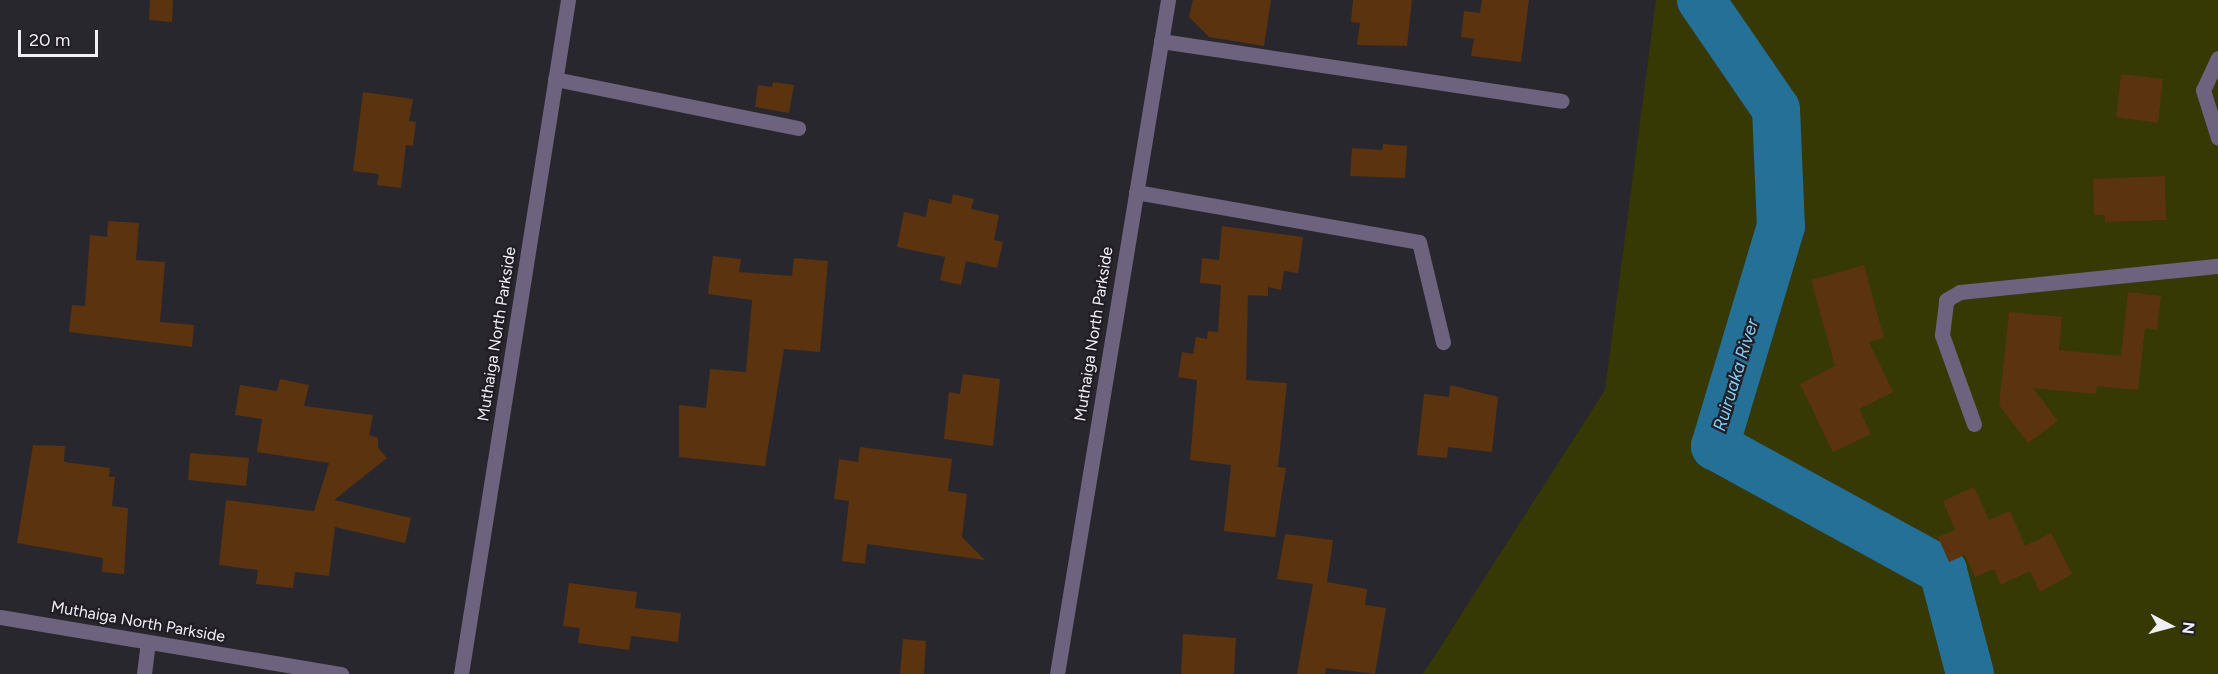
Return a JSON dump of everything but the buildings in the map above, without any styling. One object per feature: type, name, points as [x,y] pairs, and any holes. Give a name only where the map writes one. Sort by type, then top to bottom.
[{"type":"street","name":"Muthaiga North Parkside","points":[[461,674],[568,0]]},
{"type":"street","name":"Muthaiga North Parkside","points":[[1057,674],[1168,0]]},
{"type":"street","points":[[1161,40],[1562,101]]},
{"type":"street","points":[[2218,58],[2203,90],[2218,138]]},
{"type":"street","points":[[555,79],[798,129]]},
{"type":"street","points":[[1136,192],[1419,242],[1443,342]]},
{"type":"street","points":[[1974,424],[1942,336],[1946,300],[1960,292],[2218,266]]},
{"type":"street","name":"Muthaiga North Parkside","points":[[0,616],[341,674]]},
{"type":"street","points":[[144,674],[148,642]]},
{"type":"shaded area","points":[[1656,0],[2218,0],[2218,674],[1423,674],[1605,390]]},
{"type":"waterway","name":"Ruiruaka River","points":[[1701,0],[1776,109],[1781,226],[1715,446],[1943,571],[1970,674]]}]
